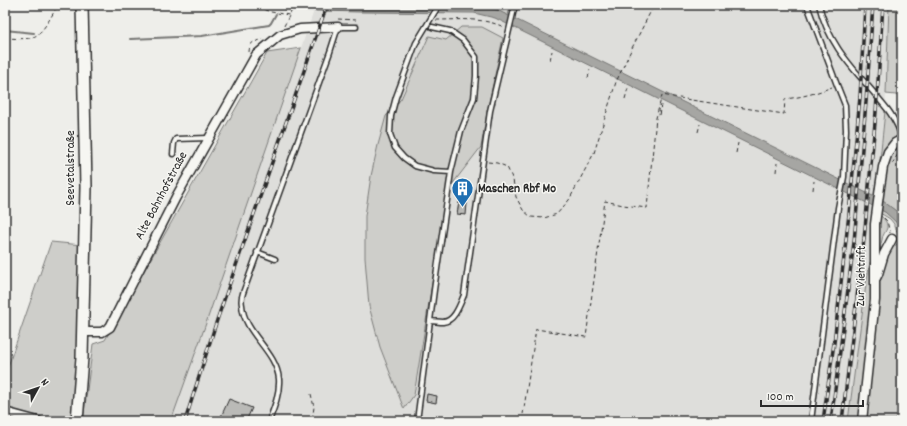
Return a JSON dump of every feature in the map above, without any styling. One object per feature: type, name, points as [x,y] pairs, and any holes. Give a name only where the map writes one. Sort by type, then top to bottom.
[{"type":"main road","name":"Seevetalstraße","points":[[82,5],[86,187],[83,332]]},
{"type":"main road","points":[[77,421],[83,332]]},
{"type":"street","name":"Alte Bahnhofstraße","points":[[83,332],[102,332],[110,327],[176,197],[256,55],[280,35],[300,30],[338,27]]},
{"type":"street","name":"Zur Viehtrift","points":[[862,421],[875,300],[875,224],[884,167],[888,152],[895,143],[902,139]]},
{"type":"street","points":[[874,280],[878,274],[884,254],[892,239]]},
{"type":"street","points":[[5,412],[38,421]]},
{"type":"lane","points":[[439,5],[416,43],[396,97],[391,116],[390,134],[395,148],[404,158],[415,166],[434,171],[451,172]]},
{"type":"lane","points":[[430,321],[444,322],[451,319],[458,310],[464,295],[490,111],[515,5]]},
{"type":"lane","points":[[807,5],[845,106],[846,130],[844,177],[838,208],[811,421]]},
{"type":"lane","points":[[819,5],[822,18],[830,36],[850,66],[890,112],[902,135]]},
{"type":"lane","points":[[269,421],[279,389],[279,378],[274,364],[264,346],[250,329],[245,318],[242,305],[243,292],[338,27],[356,27]]},
{"type":"lane","points":[[417,421],[451,172],[461,130],[474,98],[476,76],[476,57],[463,40],[450,31],[432,27]]},
{"type":"lane","points":[[174,154],[174,143],[176,139],[209,138]]},
{"type":"lane","points":[[257,252],[275,259]]},
{"type":"path","points":[[5,38],[34,37],[41,32],[58,5]]},
{"type":"path","points":[[251,5],[271,12],[290,15]]},
{"type":"path","points":[[292,10],[293,5]]},
{"type":"path","points":[[483,162],[497,163],[507,167],[513,180],[516,197],[523,210],[532,217],[544,218],[557,214],[569,200],[594,153],[616,82],[654,5]]},
{"type":"path","points":[[435,20],[481,20],[495,23],[506,28]]},
{"type":"path","points":[[550,60],[552,51]]},
{"type":"path","points":[[588,78],[590,69]]},
{"type":"path","points":[[522,421],[536,329],[586,337],[605,201],[647,208],[656,118],[662,95],[784,114],[785,99],[813,94],[837,85]]},
{"type":"path","points":[[625,98],[628,88]]},
{"type":"path","points":[[659,115],[661,105]]},
{"type":"path","points":[[698,132],[700,124]]},
{"type":"path","points":[[736,153],[738,143]]},
{"type":"path","points":[[776,172],[777,163]]},
{"type":"path","points":[[813,190],[814,181]]},
{"type":"path","points":[[883,217],[887,221],[892,239]]},
{"type":"path","points":[[311,394],[314,406],[312,421]]},
{"type":"shaded area","points":[[278,5],[476,5],[497,10],[883,201],[896,211],[902,218],[902,230],[885,212],[495,18],[474,13],[286,10]]},
{"type":"shaded area","points":[[316,5],[889,5],[886,94],[870,262],[848,421],[83,421],[93,344],[105,340],[267,53],[301,48]]},
{"type":"shaded area","points":[[476,5],[510,5],[508,16],[497,10]]},
{"type":"shaded area","points":[[889,5],[902,5],[902,98],[896,95],[886,94]]},
{"type":"shaded area","points":[[461,27],[482,27],[503,38],[481,147],[447,191],[414,395],[404,409],[380,347],[369,306],[365,258],[365,216],[371,176],[386,116],[401,99],[429,36],[446,40]]},
{"type":"shaded area","points":[[301,48],[171,421],[83,421],[93,344],[105,340],[267,53]]},
{"type":"shaded area","points":[[885,111],[891,117],[898,138],[877,189]]},
{"type":"shaded area","points":[[902,143],[902,218],[896,211],[881,200],[884,171],[894,149],[897,145]]},
{"type":"shaded area","points":[[881,210],[890,216],[902,230],[902,395],[899,421],[848,421],[866,284],[870,262],[877,259],[879,215],[887,224],[880,247],[880,259],[898,243],[900,238],[894,224],[890,219],[880,213]]},
{"type":"shaded area","points":[[51,242],[82,245],[74,421],[46,421],[5,409],[5,375]]},
{"type":"shaded area","points":[[902,385],[902,421],[898,421]]},
{"type":"building","name":"Maschen Rbf Mo","points":[[459,202],[467,203],[466,215],[457,214]]},
{"type":"building","points":[[427,394],[437,396],[436,403],[426,401]]},
{"type":"building","points":[[229,399],[252,408],[246,421],[219,421]]},
{"type":"waterway","points":[[130,39],[202,36],[269,25],[276,14]]},
{"type":"waterway","points":[[5,30],[34,33]]},
{"type":"railway","points":[[185,421],[217,320],[327,5]]},
{"type":"railway","points":[[823,421],[849,214],[860,97],[865,5]]},
{"type":"railway","points":[[831,421],[854,242],[873,5]]},
{"type":"railway","points":[[842,421],[864,239],[876,112],[883,5]]},
{"type":"place","name":"Maschen Rbf Mo","points":[[462,208]]}]
